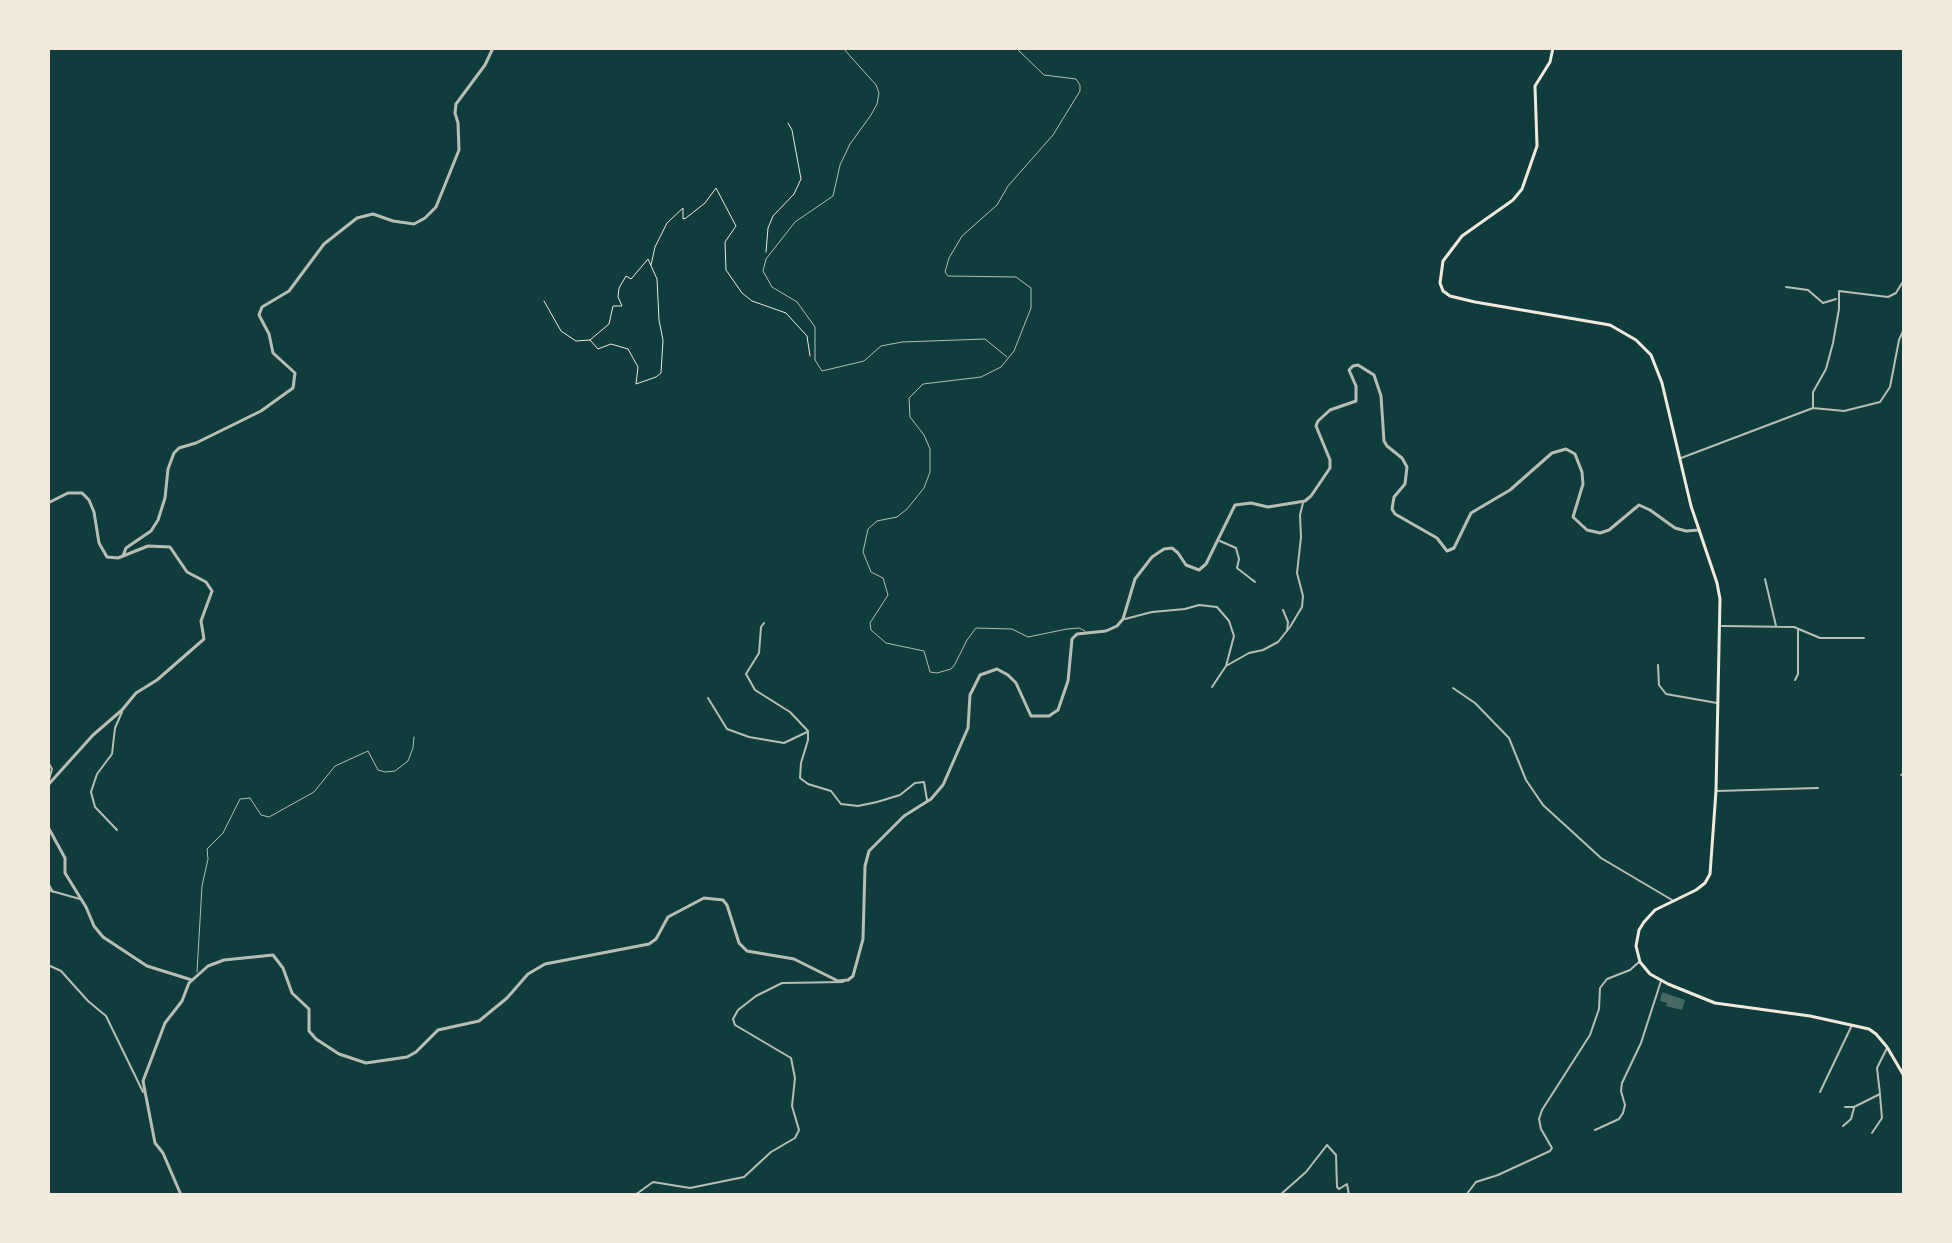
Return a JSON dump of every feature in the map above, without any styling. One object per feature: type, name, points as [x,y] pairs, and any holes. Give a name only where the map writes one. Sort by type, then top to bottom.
[{"type":"main road","points":[[1553,48],[1550,62],[1535,86],[1537,146],[1522,189],[1513,200],[1462,236],[1443,261],[1440,283],[1443,291],[1450,296],[1610,325],[1636,340],[1651,355],[1657,367],[1699,530],[1717,583],[1720,626],[1716,791],[1710,874],[1696,890],[1655,910],[1639,930],[1636,946],[1640,962],[1650,974],[1715,1003],[1852,1024],[1876,1034],[1904,1076]]},
{"type":"main road","points":[[1904,1133],[1904,1159]]},
{"type":"street","points":[[123,556],[126,548],[151,531],[158,520],[165,498],[168,469],[179,448],[196,443],[261,411],[293,388],[295,373],[273,353],[269,334],[259,315],[262,307],[289,291],[324,244],[357,218],[373,214],[414,224],[436,207],[459,150],[456,104],[485,65],[493,48]]},
{"type":"street","points":[[1813,408],[1813,392],[1826,369],[1835,335],[1839,291],[1888,297],[1896,293],[1902,283]]},
{"type":"street","points":[[1786,287],[1808,290],[1823,303],[1837,298]]},
{"type":"street","points":[[1680,458],[1813,408],[1844,411],[1884,398],[1890,387],[1904,329]]},
{"type":"street","points":[[1226,666],[1249,653],[1269,648],[1287,632],[1303,602],[1297,573],[1300,515],[1305,501],[1330,468],[1328,453],[1317,433],[1318,421],[1337,406],[1356,401],[1356,386],[1349,370],[1358,365],[1374,375],[1381,396],[1384,441],[1407,467],[1405,484],[1394,497],[1392,509],[1395,514],[1437,538],[1447,551],[1454,548],[1471,513],[1510,490],[1552,453],[1566,449],[1575,454],[1582,472],[1583,484],[1573,517],[1587,530],[1600,533],[1609,530],[1639,505],[1675,528],[1699,530]]},
{"type":"street","points":[[48,503],[68,493],[82,493],[94,512],[103,552],[113,559],[148,546],[170,547],[187,572],[206,582],[212,591],[201,621],[204,639],[157,680],[136,693],[48,784]]},
{"type":"street","points":[[635,1195],[653,1182],[690,1188],[744,1177],[771,1152],[795,1138],[799,1130],[792,1106],[795,1078],[791,1058],[735,1025],[733,1019],[738,1010],[756,996],[782,983],[807,981],[836,984],[848,980],[856,970],[863,939],[865,866],[869,851],[904,816],[928,801],[943,785],[968,728],[970,695],[980,675],[997,669],[1008,675],[1016,683],[1031,716],[1049,716],[1058,710],[1065,695],[1072,639],[1117,626],[1123,619],[1135,579],[1152,557],[1172,548],[1186,565],[1199,570],[1206,564],[1219,540],[1230,512],[1240,503],[1268,507],[1305,501]]},
{"type":"street","points":[[1219,540],[1234,547],[1239,559],[1237,568],[1255,582]]},
{"type":"street","points":[[1765,579],[1776,627]]},
{"type":"street","points":[[1123,619],[1199,605],[1217,607],[1229,621],[1234,636],[1226,666],[1212,687]]},
{"type":"street","points":[[1283,610],[1288,622],[1287,632]]},
{"type":"street","points":[[764,623],[759,653],[746,674],[748,680],[765,698],[790,712],[808,731]]},
{"type":"street","points":[[1720,626],[1798,628],[1820,638],[1864,638]]},
{"type":"street","points":[[1795,680],[1798,674],[1798,628]]},
{"type":"street","points":[[1658,665],[1659,685],[1666,694],[1718,703]]},
{"type":"street","points":[[1453,688],[1475,703],[1509,738],[1526,780],[1543,805],[1601,858],[1673,900]]},
{"type":"street","points":[[708,698],[727,729],[749,737],[784,743],[808,731]]},
{"type":"street","points":[[117,830],[92,802],[91,792],[97,774],[112,754],[115,728],[122,710]]},
{"type":"street","points":[[808,731],[800,778],[808,784],[831,791],[841,804],[858,806],[877,802],[900,795],[915,783],[924,782],[928,801]]},
{"type":"street","points":[[48,762],[52,769],[48,784]]},
{"type":"street","points":[[1716,791],[1818,788]]},
{"type":"street","points":[[48,827],[65,858],[65,873],[103,937],[147,966],[192,980]]},
{"type":"street","points":[[48,883],[54,893]]},
{"type":"street","points":[[48,890],[82,899]]},
{"type":"street","points":[[143,1092],[147,1069],[165,1023],[182,1001],[192,980],[208,966],[224,960],[273,955],[283,968],[292,993],[309,1009],[309,1031],[339,1054],[366,1063],[407,1057],[438,1030],[479,1021],[507,998],[528,974],[545,964],[649,944],[656,939],[668,917],[704,898],[723,900],[739,943],[747,951],[794,959],[833,979],[848,980]]},
{"type":"street","points":[[1466,1195],[1476,1182],[1550,1151],[1552,1148],[1539,1119],[1590,1035],[1599,1009],[1600,988],[1607,979],[1630,970],[1640,962]]},
{"type":"street","points":[[48,965],[61,971],[106,1016],[143,1092],[155,1143],[163,1153],[181,1195]]},
{"type":"street","points":[[1595,1130],[1619,1119],[1623,1113],[1625,1105],[1621,1087],[1641,1043],[1661,980]]},
{"type":"street","points":[[1820,1092],[1852,1024]]},
{"type":"street","points":[[1872,1133],[1882,1118],[1877,1068],[1887,1047]]},
{"type":"street","points":[[1845,1107],[1854,1107],[1880,1094]]},
{"type":"street","points":[[1843,1126],[1851,1119],[1854,1107]]},
{"type":"street","points":[[1280,1195],[1306,1172],[1327,1145],[1336,1155],[1337,1187],[1349,1185],[1349,1195]]},
{"type":"lane","points":[[843,48],[876,85],[879,93],[877,104],[850,144],[840,165],[833,196],[795,222],[766,259],[763,271],[772,287],[794,299],[815,327],[815,360],[822,371],[864,361],[881,346],[902,342],[985,339],[1009,359]]},
{"type":"lane","points":[[1016,48],[1044,75],[1076,79],[1080,93],[1053,135],[1005,189],[997,205],[962,236],[945,272],[948,276],[1016,277],[1031,288],[1033,300],[1026,326],[1009,359],[1001,367],[981,377],[923,384],[909,398],[910,417],[930,449],[930,472],[924,488],[907,509],[897,517],[877,521],[868,529],[863,552],[871,572],[883,578],[888,595],[870,623],[871,630],[886,643],[924,651],[930,672],[937,673],[951,669],[976,628],[1012,629],[1028,637],[1067,629],[1079,628],[1088,632]]},
{"type":"lane","points":[[197,975],[207,849],[223,833],[240,799],[250,798],[261,815],[269,817],[314,792],[335,766],[368,751],[378,770],[395,771],[411,755],[414,737]]},
{"type":"path","points":[[766,259],[768,228],[773,216],[794,194],[801,179],[788,123]]},
{"type":"path","points":[[650,267],[655,247],[667,223],[683,208],[683,219],[686,218],[705,203],[716,188],[736,226],[725,242],[726,270],[742,293],[752,301],[786,313],[807,336],[813,362]]},
{"type":"path","points":[[544,301],[561,331],[576,341],[590,340],[609,324],[613,306],[622,306],[618,297],[621,292],[619,288],[626,276],[631,279],[648,259],[657,279],[663,340],[661,373],[636,384],[638,367],[628,349],[616,344],[598,349],[590,340]]},
{"type":"building","points":[[1662,992],[1685,1000],[1682,1010],[1660,1001]]}]
